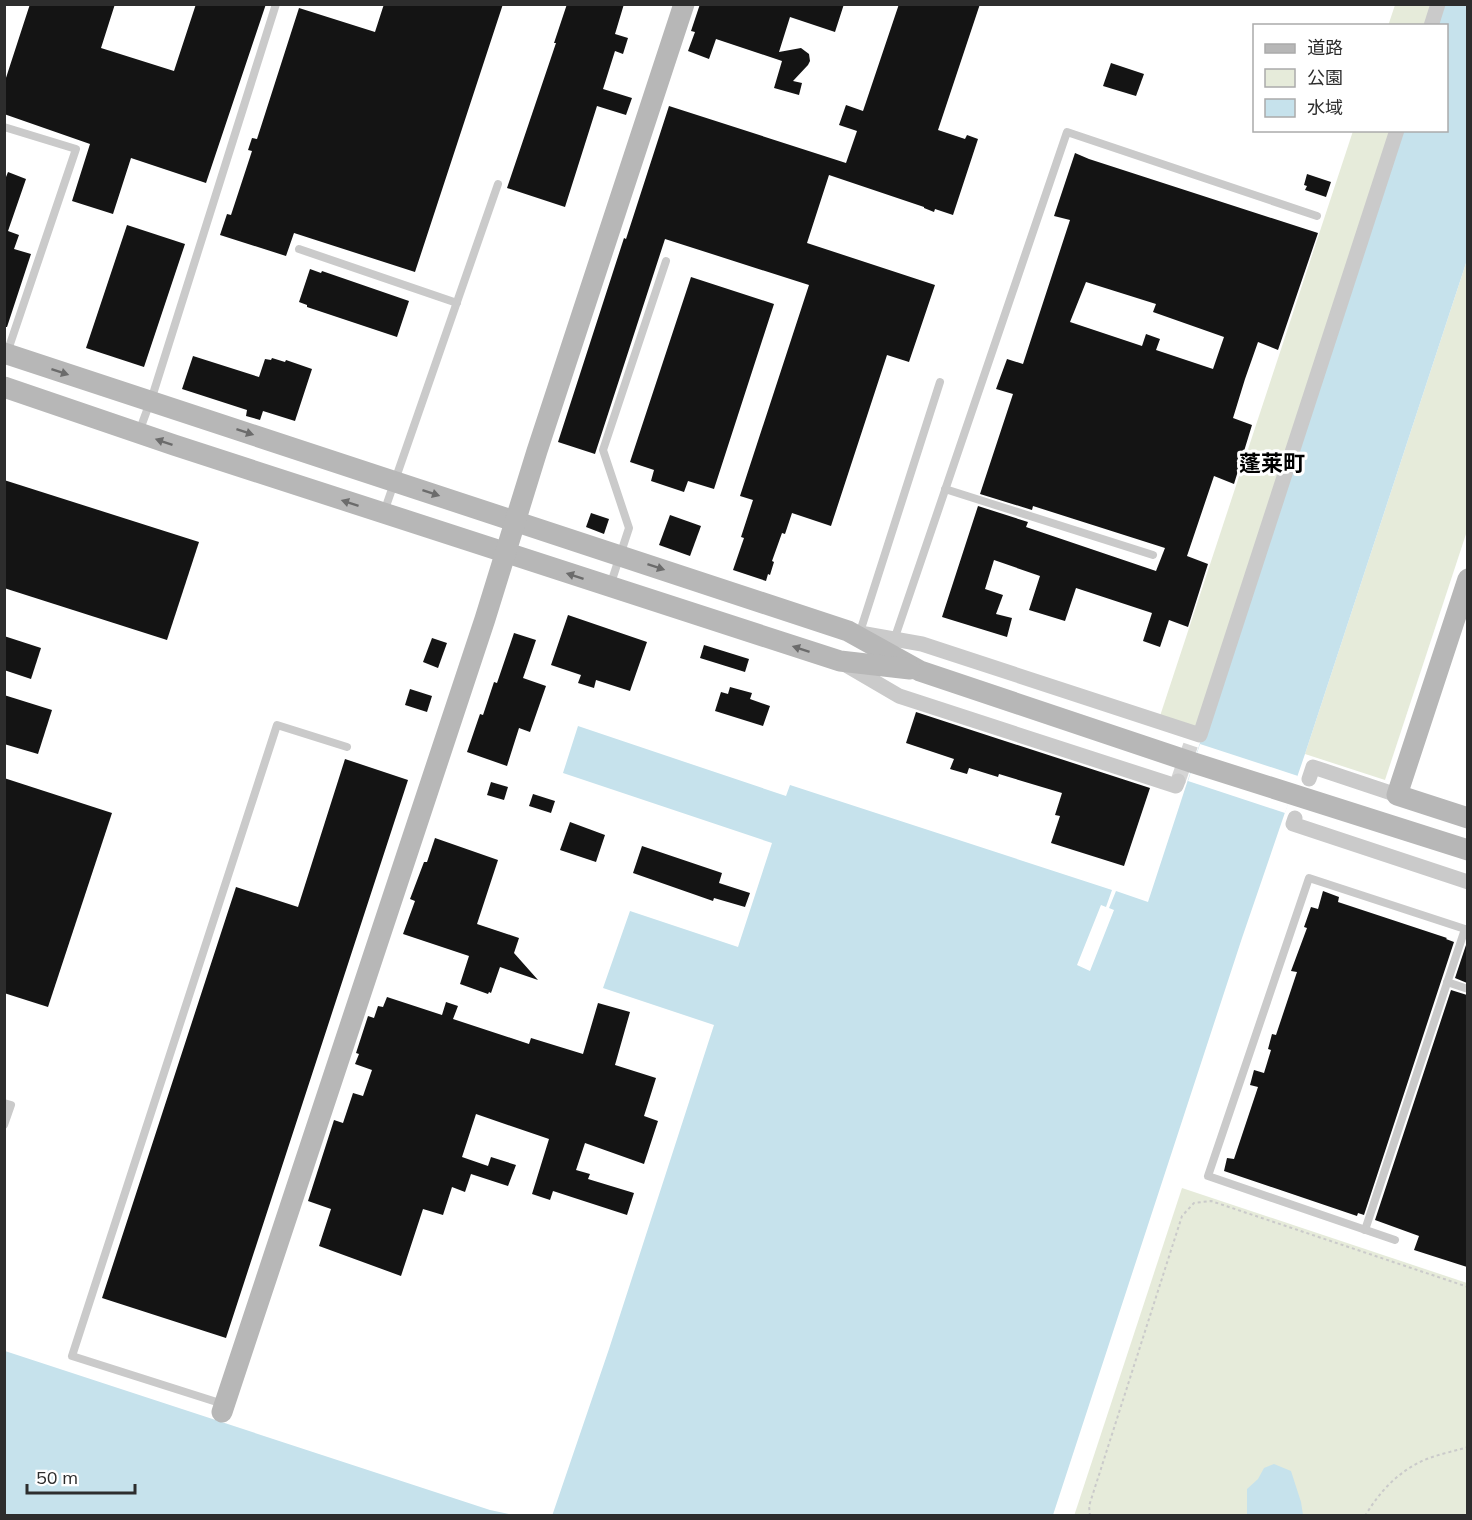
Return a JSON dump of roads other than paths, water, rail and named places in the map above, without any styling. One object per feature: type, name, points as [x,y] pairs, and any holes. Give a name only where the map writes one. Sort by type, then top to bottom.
[{"type":"street","points":[[224,1408],[466,676],[537,451],[684,4]]},
{"type":"street","points":[[1432,24],[1438,4]]},
{"type":"street","points":[[840,662],[922,644],[1193,737],[1200,735],[1396,132]]},
{"type":"street","points":[[6,354],[855,633],[920,670],[1194,763],[1467,850]]},
{"type":"street","points":[[4,387],[383,514],[840,662],[899,696],[1176,786],[1178,781]]},
{"type":"street","points":[[1397,795],[1467,579]]},
{"type":"street","points":[[1309,779],[1313,767],[1467,818]]},
{"type":"street","points":[[1295,818],[1293,824],[1467,882]]},
{"type":"lane","points":[[138,433],[276,4]]},
{"type":"lane","points":[[4,127],[76,149],[6,354]]},
{"type":"lane","points":[[889,653],[1067,132],[1317,216]]},
{"type":"lane","points":[[383,514],[498,184]]},
{"type":"lane","points":[[299,249],[457,303]]},
{"type":"lane","points":[[610,587],[629,528],[603,450],[666,261]]},
{"type":"lane","points":[[855,633],[940,382]]},
{"type":"lane","points":[[945,489],[1153,555]]},
{"type":"lane","points":[[224,1408],[72,1356],[277,725],[347,747]]},
{"type":"lane","points":[[1365,1230],[1466,930],[1309,878],[1208,1176],[1365,1230],[1395,1240]]},
{"type":"lane","points":[[1447,982],[1467,989]]},
{"type":"lane","points":[[4,1103],[11,1105],[4,1125]]},
{"type":"water","points":[[1442,5],[1467,5],[1467,260],[1053,1515],[552,1516],[609,1349],[714,1025],[603,988],[630,911],[738,947],[772,843],[563,773],[578,726],[786,796],[790,785],[1112,890],[1106,907],[1101,905],[1077,965],[1090,971],[1114,910],[1109,908],[1116,891],[1148,902],[1400,132],[1448,132],[1448,24],[1435,24]]},
{"type":"water","points":[[5,1351],[490,1510],[514,1515],[5,1516]]},
{"type":"water","points":[[1274,1464],[1291,1471],[1303,1515],[1247,1515],[1247,1489],[1258,1479],[1264,1468]]},
{"type":"tunnel","points":[[1178,781],[1192,741]]},
{"type":"district","name":"蓬莱町","points":[[1272,463]]}]
